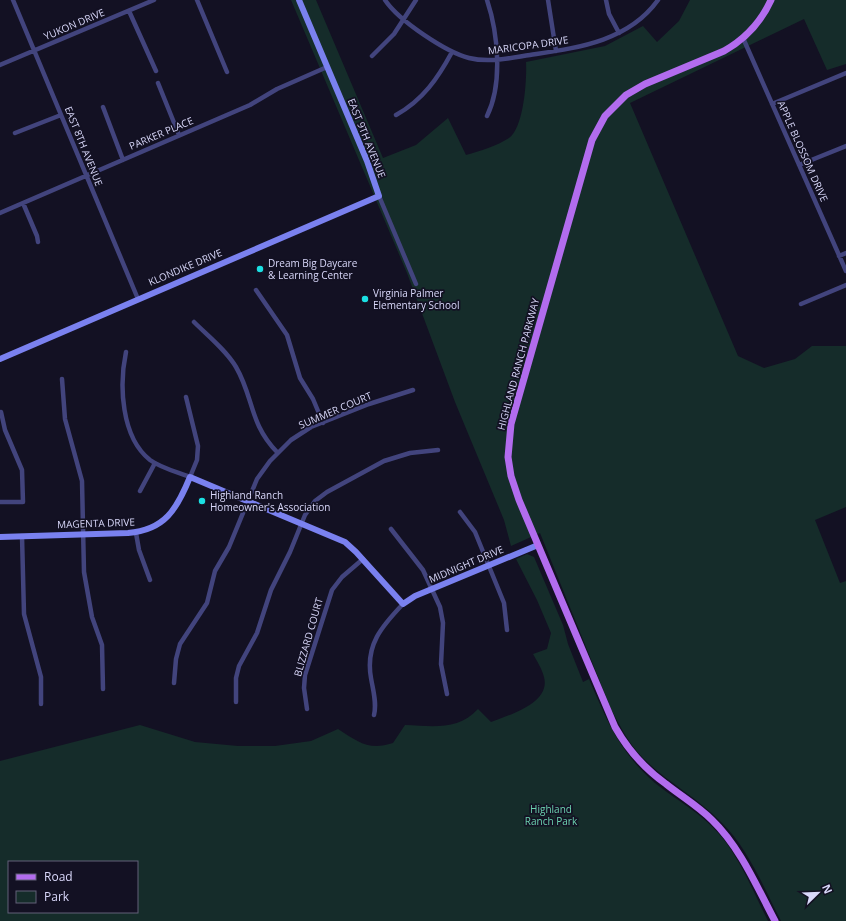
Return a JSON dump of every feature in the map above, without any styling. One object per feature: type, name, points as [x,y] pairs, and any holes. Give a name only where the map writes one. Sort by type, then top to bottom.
[{"type":"main road","name":"HIGHLAND RANCH PARKWAY","points":[[771,0],[758,22],[743,38],[724,51],[645,84],[626,96],[606,116],[592,140],[509,432],[508,457],[511,476],[538,545],[606,708],[620,736],[645,767],[697,807],[718,826],[736,850],[775,921]]},
{"type":"street","name":"EAST 8TH AVENUE","points":[[13,0],[138,298]]},
{"type":"street","name":"YUKON DRIVE","points":[[0,65],[154,0]]},
{"type":"street","points":[[197,0],[227,72]]},
{"type":"street","name":"EAST 9TH AVENUE","points":[[299,0],[416,284]]},
{"type":"street","name":"MARICOPA DRIVE","points":[[385,0],[394,12],[404,20],[452,52],[475,59],[496,60],[596,43],[619,33],[649,10],[658,0]]},
{"type":"street","points":[[372,56],[387,43],[404,20],[416,0]]},
{"type":"street","points":[[486,0],[493,27],[496,60],[496,91],[487,116]]},
{"type":"street","points":[[548,0],[556,51]]},
{"type":"street","points":[[606,0],[609,14],[619,33]]},
{"type":"street","points":[[129,11],[156,71]]},
{"type":"street","name":"APPLE BLOSSOM DRIVE","points":[[743,38],[846,271]]},
{"type":"street","points":[[396,115],[412,105],[428,89],[442,71],[452,52]]},
{"type":"street","name":"PARKER PLACE","points":[[0,213],[250,105],[277,89],[327,67]]},
{"type":"street","points":[[772,104],[846,73]]},
{"type":"street","points":[[158,83],[179,135]]},
{"type":"street","points":[[103,107],[123,160]]},
{"type":"street","points":[[15,133],[61,115]]},
{"type":"street","points":[[799,165],[846,146]]},
{"type":"street","name":"KLONDIKE DRIVE","points":[[0,358],[379,196]]},
{"type":"street","points":[[23,203],[37,236],[38,242]]},
{"type":"street","points":[[839,256],[846,253]]},
{"type":"street","points":[[801,304],[846,285]]},
{"type":"street","points":[[256,290],[287,335],[300,378],[313,400],[323,422]]},
{"type":"street","points":[[194,322],[227,356],[236,368],[259,430],[277,452]]},
{"type":"street","points":[[126,352],[122,386],[126,419],[141,450],[155,463],[341,540],[352,547],[403,604],[384,623],[372,645],[369,668],[375,699],[374,715]]},
{"type":"street","points":[[62,379],[65,419],[82,481],[84,572],[92,617],[100,637],[104,654],[103,689]]},
{"type":"street","name":"SUMMER COURT","points":[[174,683],[176,659],[180,644],[207,603],[215,571],[229,548],[257,479],[277,452],[301,433],[323,422],[369,404],[413,390]]},
{"type":"street","points":[[186,398],[198,446],[197,460],[190,477]]},
{"type":"street","points":[[0,502],[23,502],[22,470],[5,430],[1,412]]},
{"type":"street","points":[[236,702],[236,678],[239,666],[258,633],[271,590],[310,508],[320,496],[371,467],[410,453],[438,450]]},
{"type":"street","points":[[140,491],[155,463]]},
{"type":"street","name":"MAGENTA DRIVE","points":[[0,537],[136,533],[155,526],[172,513],[181,499],[190,477]]},
{"type":"street","points":[[460,512],[475,532],[489,565],[504,603],[507,630]]},
{"type":"street","points":[[391,529],[423,570],[433,588],[442,615],[441,664],[447,694]]},
{"type":"street","points":[[136,533],[139,550],[150,580]]},
{"type":"street","points":[[22,536],[24,614],[41,677],[41,704]]},
{"type":"street","name":"MIDNIGHT DRIVE","points":[[403,604],[415,596],[433,588],[538,545]]},
{"type":"street","name":"BLIZZARD COURT","points":[[307,709],[304,688],[305,675],[329,598],[340,580],[362,559]]},
{"type":"green space","points":[[291,0],[316,0],[383,158],[416,145],[448,118],[466,155],[504,141],[514,133],[521,114],[524,103],[526,62],[605,46],[643,26],[657,42],[679,21],[690,0],[846,0],[846,64],[827,70],[804,19],[630,103],[738,356],[764,368],[795,359],[812,346],[846,346],[846,507],[815,520],[840,583],[846,581],[846,921],[781,921],[755,869],[731,832],[712,813],[652,767],[638,753],[625,735],[611,709],[540,533],[511,546],[504,520],[455,402],[407,273]]},
{"type":"green space","name":"Highland Ranch Park","points":[[527,554],[534,557],[563,625],[568,644],[583,682],[589,679],[602,709],[623,748],[632,760],[655,783],[696,813],[719,834],[740,864],[768,921],[0,921],[0,761],[140,725],[195,742],[238,746],[275,746],[311,741],[338,729],[364,744],[377,746],[393,743],[405,725],[444,726],[462,721],[478,709],[491,722],[527,707],[541,694],[544,686],[544,677],[533,654],[547,649],[551,633],[537,600],[516,559]]},
{"type":"place","name":"Dream Big Daycare & Learning Center","points":[[260,269]]},
{"type":"place","name":"Virginia Palmer Elementary School","points":[[365,299]]},
{"type":"place","name":"Highland Ranch Homeowner's Association","points":[[202,501]]}]
